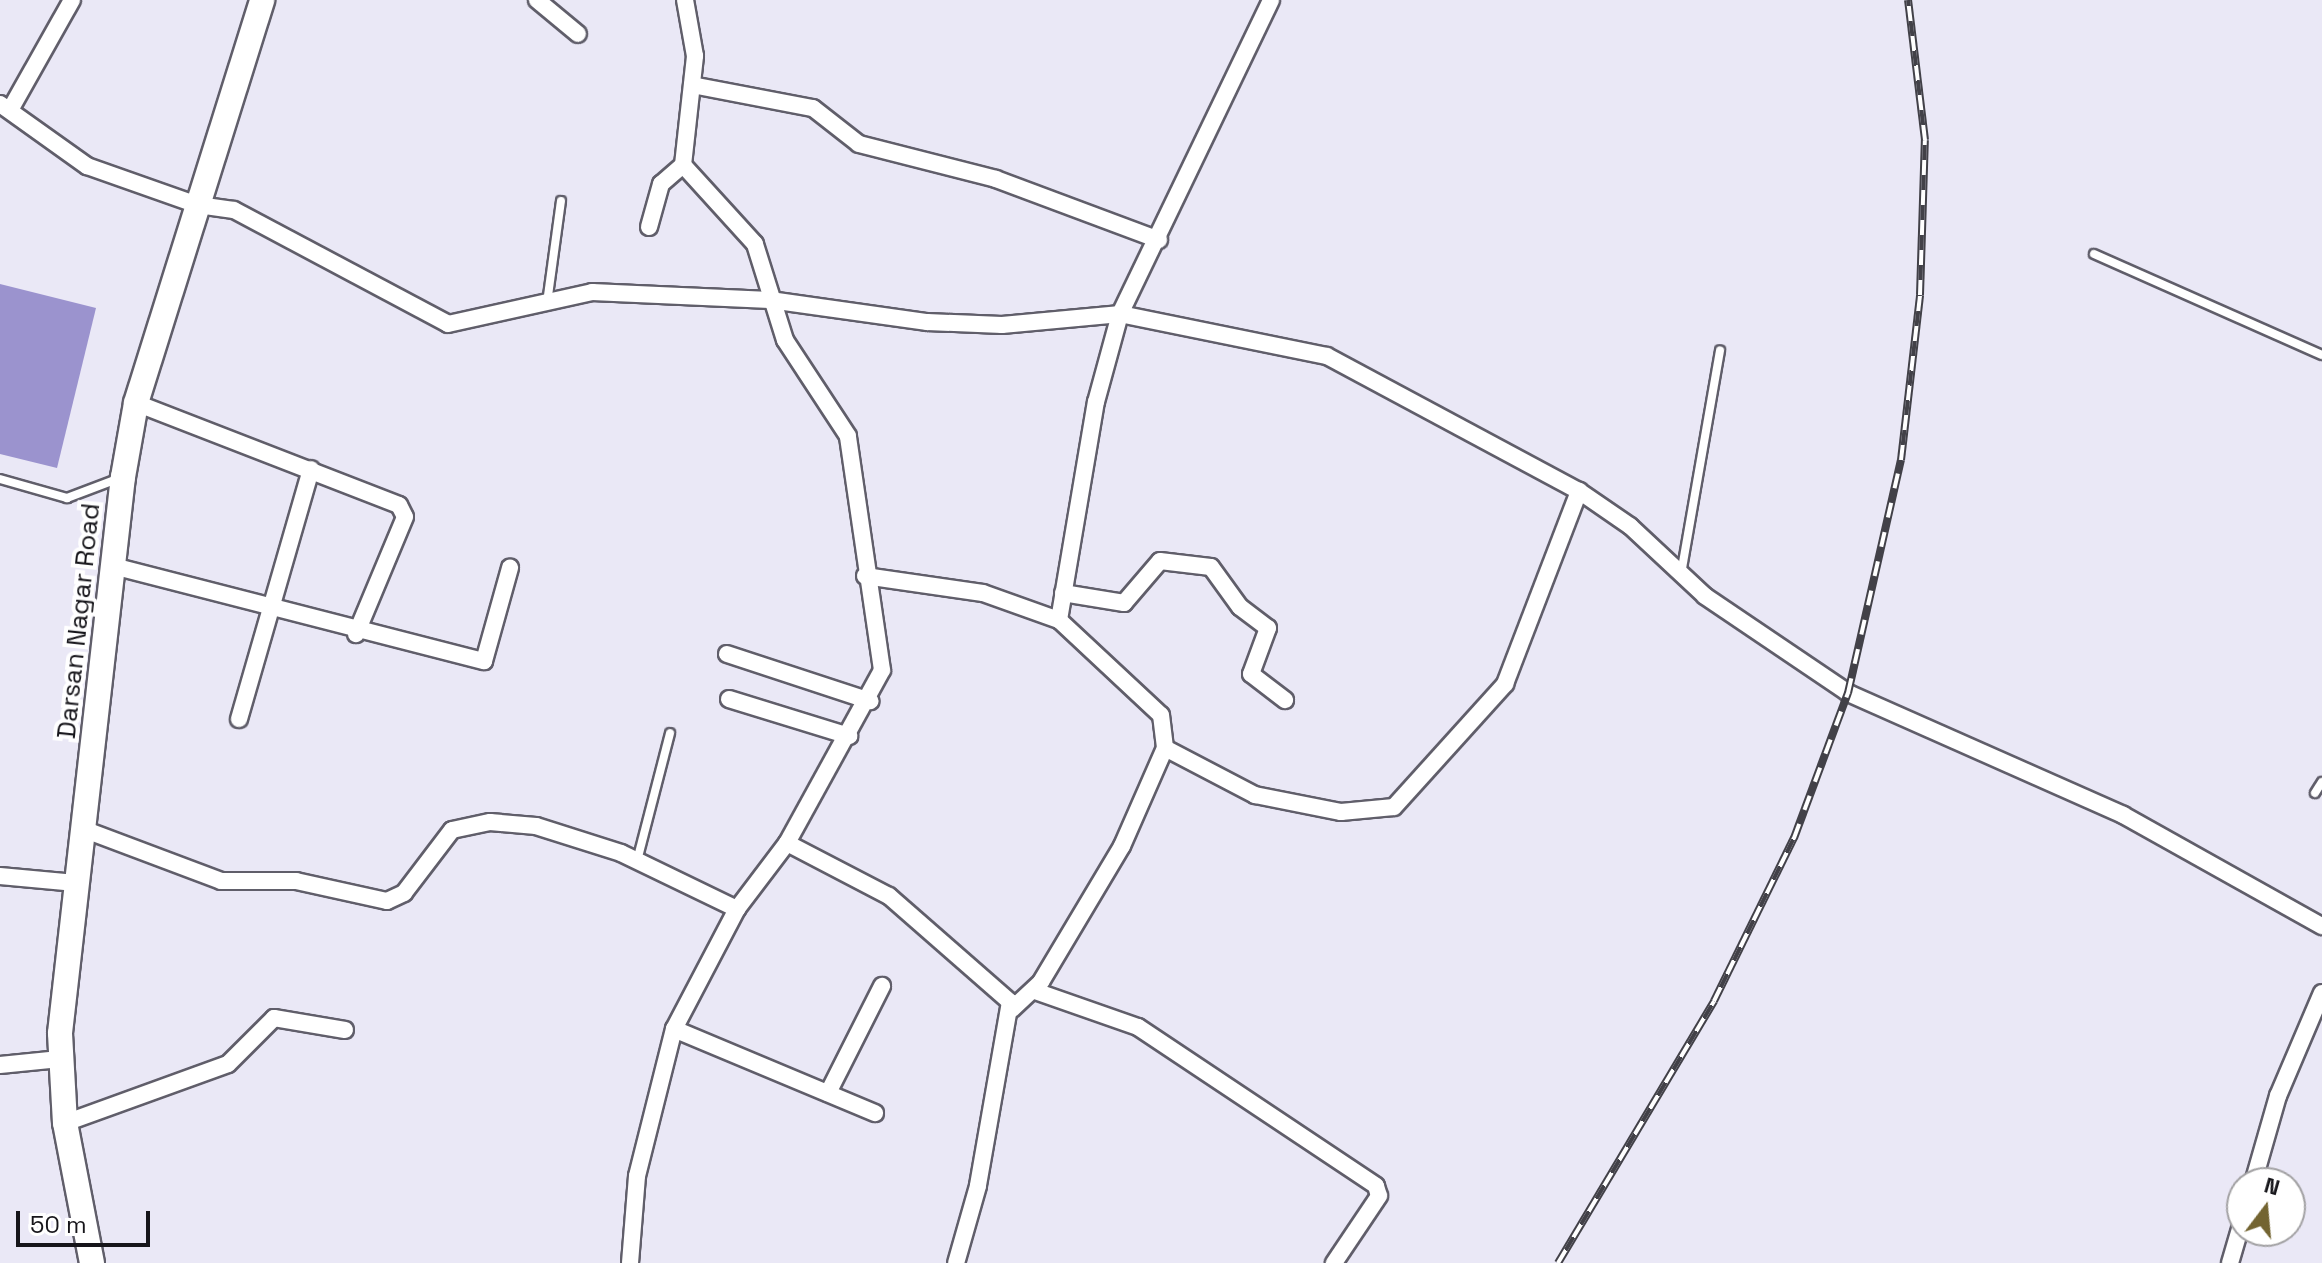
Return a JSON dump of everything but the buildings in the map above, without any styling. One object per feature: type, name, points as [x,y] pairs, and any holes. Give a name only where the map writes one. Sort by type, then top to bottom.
[{"type":"street","points":[[72,0],[5,107],[87,166],[198,205],[234,210],[297,238],[383,295],[448,324],[592,292],[770,300],[927,322],[1002,325],[1120,314],[1327,356],[1579,491],[1630,526],[1681,575],[1848,693],[2123,815],[2322,926]]},
{"type":"street","name":"Darsan Nagar Road","points":[[92,1263],[65,1123],[60,1059],[76,883],[117,567],[123,477],[136,403],[262,0]]},
{"type":"street","points":[[537,0],[578,34]]},
{"type":"street","points":[[649,227],[661,184],[683,165],[695,56],[685,0]]},
{"type":"street","points":[[1059,620],[1090,429],[1120,314],[1159,240],[1271,0]]},
{"type":"street","points":[[692,85],[813,108],[859,144],[996,179],[1159,240]]},
{"type":"street","points":[[630,1263],[637,1176],[674,1029],[737,909],[787,843],[870,701],[882,657],[865,576],[848,436],[798,364],[770,300],[755,244],[683,165]]},
{"type":"street","points":[[136,403],[311,469],[405,511],[356,634]]},
{"type":"street","points":[[239,719],[269,601],[311,469]]},
{"type":"street","points":[[1165,748],[1255,795],[1361,814],[1394,807],[1505,684],[1579,491]]},
{"type":"street","points":[[1063,593],[1124,603],[1160,561],[1211,567],[1240,607],[1268,628],[1251,674],[1285,700]]},
{"type":"street","points":[[117,567],[269,601],[356,634],[484,661],[510,568]]},
{"type":"street","points":[[865,576],[983,593],[1059,620],[1153,701],[1165,748],[1122,846],[1035,991],[1012,1009],[956,1263]]},
{"type":"street","points":[[727,654],[870,701]]},
{"type":"street","points":[[729,699],[849,736]]},
{"type":"street","points":[[83,829],[221,881],[296,881],[376,901],[404,893],[443,837],[465,824],[536,826],[637,861],[737,909]]},
{"type":"street","points":[[787,843],[898,903],[996,982],[1012,1009]]},
{"type":"street","points":[[0,876],[76,883]]},
{"type":"street","points":[[828,1093],[882,986]]},
{"type":"street","points":[[1035,991],[1138,1027],[1376,1186],[1379,1196],[1334,1263]]},
{"type":"street","points":[[2258,1167],[2278,1096],[2322,993]]},
{"type":"street","points":[[65,1123],[228,1064],[274,1018],[345,1030]]},
{"type":"street","points":[[674,1029],[875,1113]]},
{"type":"street","points":[[0,1065],[60,1059]]},
{"type":"lane","points":[[547,303],[561,201]]},
{"type":"lane","points":[[2094,254],[2322,355]]},
{"type":"lane","points":[[1681,575],[1720,350]]},
{"type":"lane","points":[[0,479],[67,498],[123,477]]},
{"type":"lane","points":[[637,861],[670,733]]},
{"type":"lane","points":[[2315,793],[2322,782]]},
{"type":"shaded area","points":[[0,284],[96,308],[57,468],[0,454]]},
{"type":"railway","points":[[1558,1263],[1714,1001],[1794,838],[1848,693],[1901,460],[1920,295],[1925,140],[1908,0]]}]
